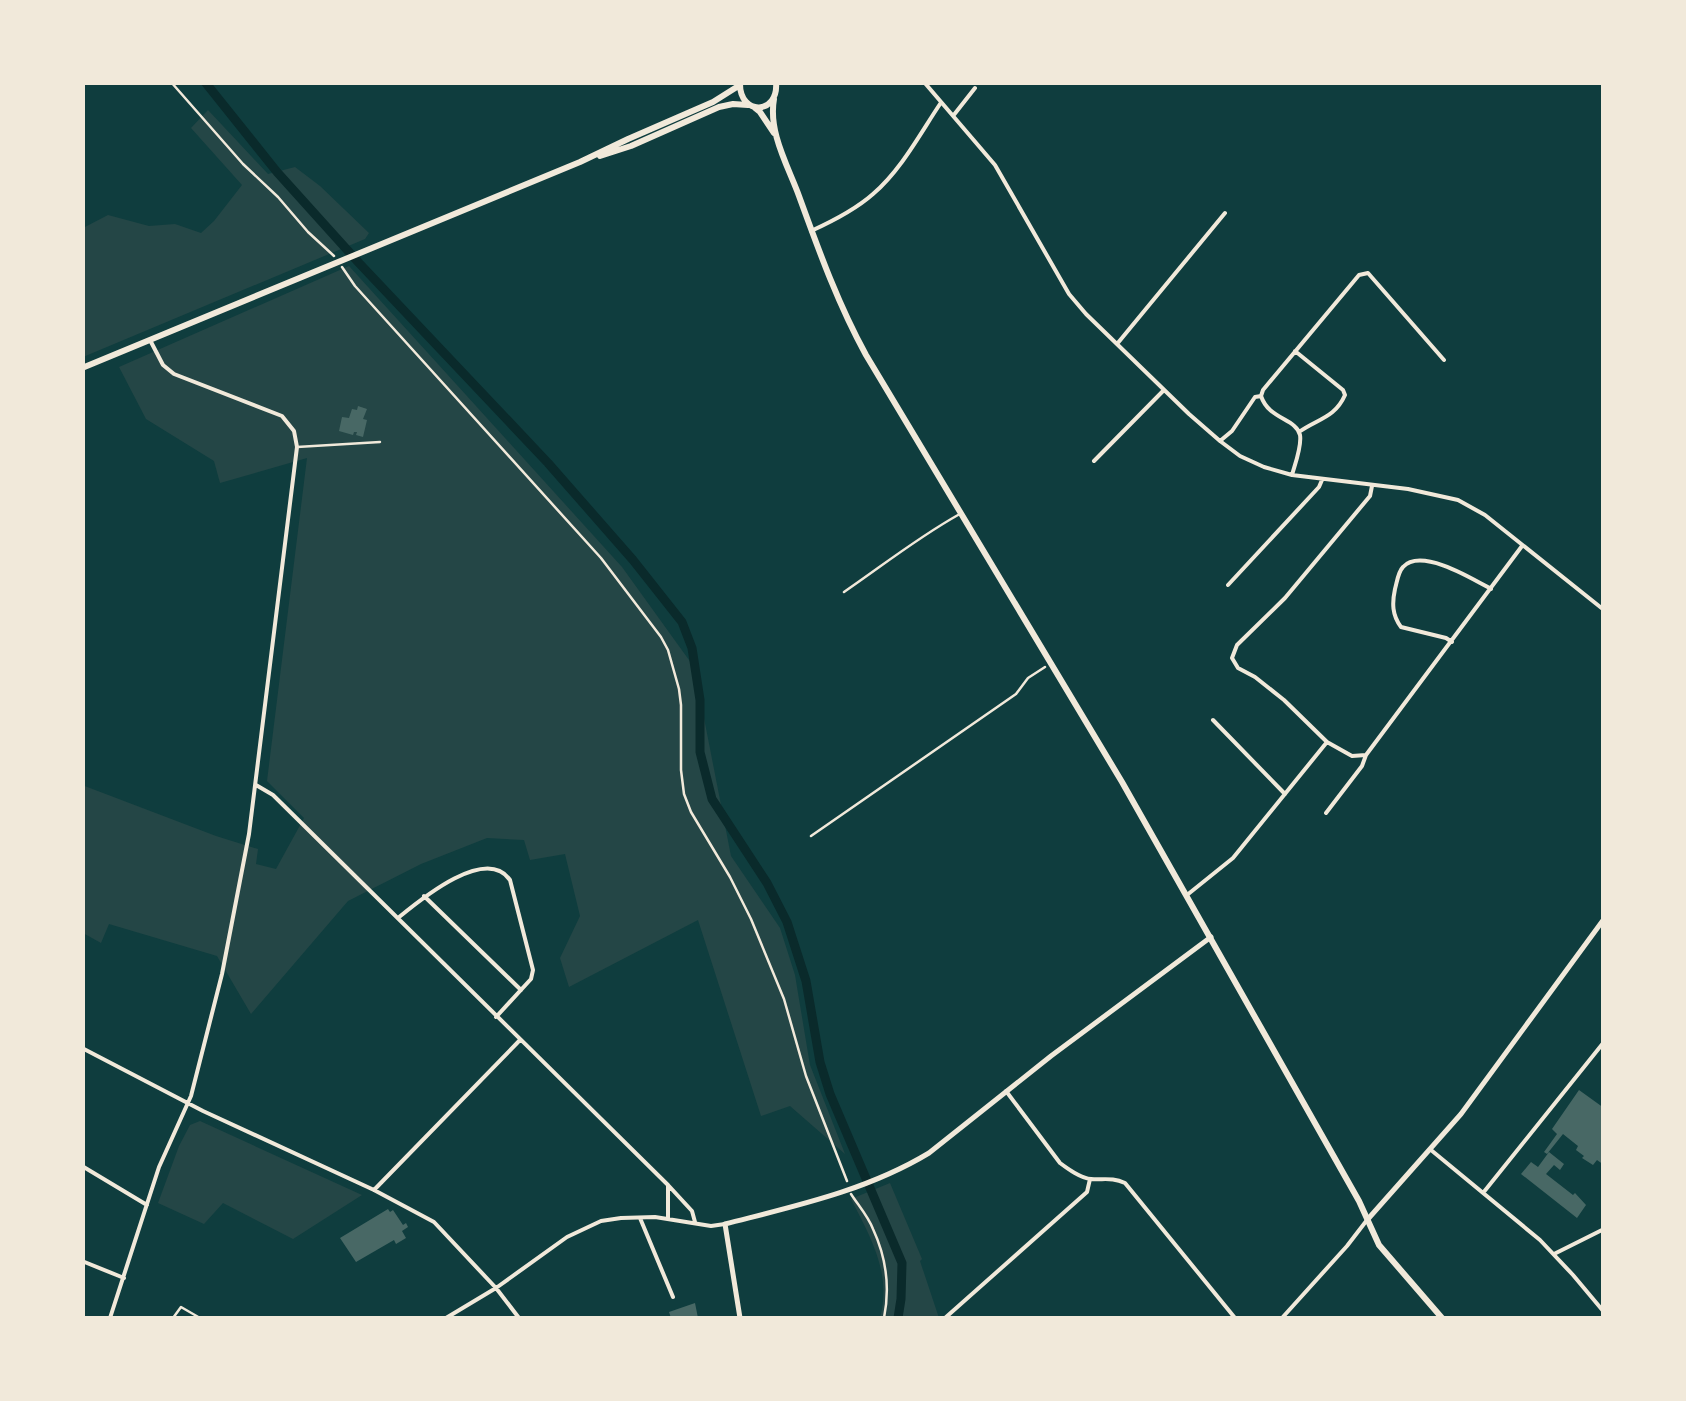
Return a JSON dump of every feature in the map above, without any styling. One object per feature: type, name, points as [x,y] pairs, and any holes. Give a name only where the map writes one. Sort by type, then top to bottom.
[{"type":"main road","points":[[776,82],[772,108],[776,135],[848,322],[1187,895],[1359,1201],[1380,1247],[1442,1318]]},
{"type":"main road","points":[[580,162],[631,146],[720,108],[740,103],[765,106],[786,82]]},
{"type":"main road","points":[[82,368],[580,162],[713,102],[740,84],[741,96],[760,112],[776,135]]},
{"type":"street","points":[[924,82],[996,165],[1070,294],[1116,344],[1220,441],[1240,456],[1292,475],[1458,500],[1484,515],[1604,610]]},
{"type":"street","points":[[953,116],[974,88]]},
{"type":"street","points":[[811,231],[838,219],[874,194],[941,102]]},
{"type":"street","points":[[1116,344],[1225,213]]},
{"type":"street","points":[[1292,475],[1299,432],[1269,412],[1261,396],[1263,390],[1360,275],[1368,273],[1444,360]]},
{"type":"street","points":[[110,1318],[165,1152],[188,1103],[222,974],[250,834],[297,446],[294,430],[282,416],[174,374],[162,365],[150,340]]},
{"type":"street","points":[[1295,352],[1344,390],[1345,396],[1327,418],[1299,432]]},
{"type":"street","points":[[1094,461],[1164,390]]},
{"type":"street","points":[[1220,441],[1255,396],[1261,396]]},
{"type":"street","points":[[1228,586],[1322,480]]},
{"type":"street","points":[[1366,755],[1352,756],[1327,742],[1284,700],[1238,668],[1232,658],[1237,645],[1285,598],[1370,496],[1372,486]]},
{"type":"street","points":[[1326,813],[1522,546]]},
{"type":"street","points":[[1452,642],[1401,627],[1397,622],[1393,604],[1403,566],[1424,560],[1457,570],[1491,589]]},
{"type":"street","points":[[1213,720],[1285,794]]},
{"type":"street","points":[[1187,895],[1232,858],[1327,742]]},
{"type":"street","points":[[256,785],[272,795],[668,1185],[692,1211],[695,1222]]},
{"type":"street","points":[[398,918],[433,888],[483,868],[505,873],[532,970],[531,980],[496,1017]]},
{"type":"street","points":[[424,896],[521,990]]},
{"type":"street","points":[[1282,1318],[1461,1114],[1604,919]]},
{"type":"street","points":[[446,1318],[582,1228],[640,1217],[711,1226],[725,1224],[883,1178],[929,1153],[1211,938]]},
{"type":"street","points":[[374,1190],[520,1040]]},
{"type":"street","points":[[1483,1193],[1604,1042]]},
{"type":"street","points":[[82,1048],[434,1222],[519,1318]]},
{"type":"street","points":[[1006,1092],[1070,1171],[1090,1179],[1112,1178],[1125,1183],[1235,1318]]},
{"type":"street","points":[[1431,1150],[1554,1254],[1604,1312]]},
{"type":"street","points":[[82,1166],[147,1205]]},
{"type":"street","points":[[945,1318],[1087,1192],[1090,1179]]},
{"type":"street","points":[[668,1185],[668,1218]]},
{"type":"street","points":[[640,1217],[673,1297]]},
{"type":"street","points":[[725,1224],[740,1318]]},
{"type":"street","points":[[1554,1254],[1604,1229]]},
{"type":"street","points":[[82,1262],[124,1278]]},
{"type":"lane","points":[[297,446],[380,442]]},
{"type":"lane","points":[[844,592],[895,558],[903,548],[960,514]]},
{"type":"lane","points":[[173,1318],[181,1307],[200,1318]]},
{"type":"path","points":[[172,82],[244,164],[332,253],[354,286],[602,558],[662,637],[679,689],[684,794],[751,919],[784,999],[806,1076],[851,1190],[872,1227],[885,1268],[884,1318]]},
{"type":"path","points":[[811,836],[1016,694],[1028,678],[1050,664]]},
{"type":"shaded area","points":[[208,110],[268,174],[295,167],[369,233],[365,239],[83,357],[83,228],[108,215],[149,226],[175,224],[201,233],[242,185],[191,128]]},
{"type":"shaded area","points":[[349,266],[622,567],[694,667],[731,856],[780,928],[795,975],[810,1065],[845,1154],[790,1106],[761,1116],[698,920],[569,987],[560,958],[580,916],[565,854],[530,860],[524,840],[487,838],[421,864],[348,901],[251,1014],[217,956],[109,924],[101,943],[83,933],[82,785],[258,849],[256,864],[276,869],[304,818],[267,781],[307,458],[220,483],[214,461],[146,419],[119,367]]},
{"type":"shaded area","points":[[200,1121],[362,1195],[293,1239],[223,1203],[204,1224],[158,1203],[179,1146],[190,1125]]},
{"type":"shaded area","points":[[890,1183],[922,1259],[939,1318],[880,1318],[883,1286],[878,1257],[851,1199]]},
{"type":"building","points":[[358,406],[367,409],[363,437],[357,432],[353,435],[339,431],[342,417],[349,418]]},
{"type":"building","points":[[1579,1090],[1604,1108],[1604,1165],[1597,1160],[1593,1165],[1582,1158],[1576,1150],[1578,1146],[1563,1134],[1547,1154],[1544,1152],[1557,1134],[1552,1129]]},
{"type":"building","points":[[1549,1152],[1564,1164],[1560,1170],[1554,1165],[1546,1174],[1586,1205],[1577,1218],[1521,1174],[1531,1162],[1538,1167]]},
{"type":"building","points":[[388,1209],[403,1225],[406,1223],[408,1227],[402,1231],[406,1238],[396,1244],[394,1240],[356,1262],[340,1238]]},
{"type":"building","points":[[695,1303],[698,1318],[671,1318],[669,1312]]},
{"type":"waterway","points":[[205,82],[277,172],[548,463],[682,622],[692,648],[700,700],[700,752],[712,799],[767,883],[787,922],[806,981],[820,1062],[830,1094],[902,1263],[898,1318]]}]
